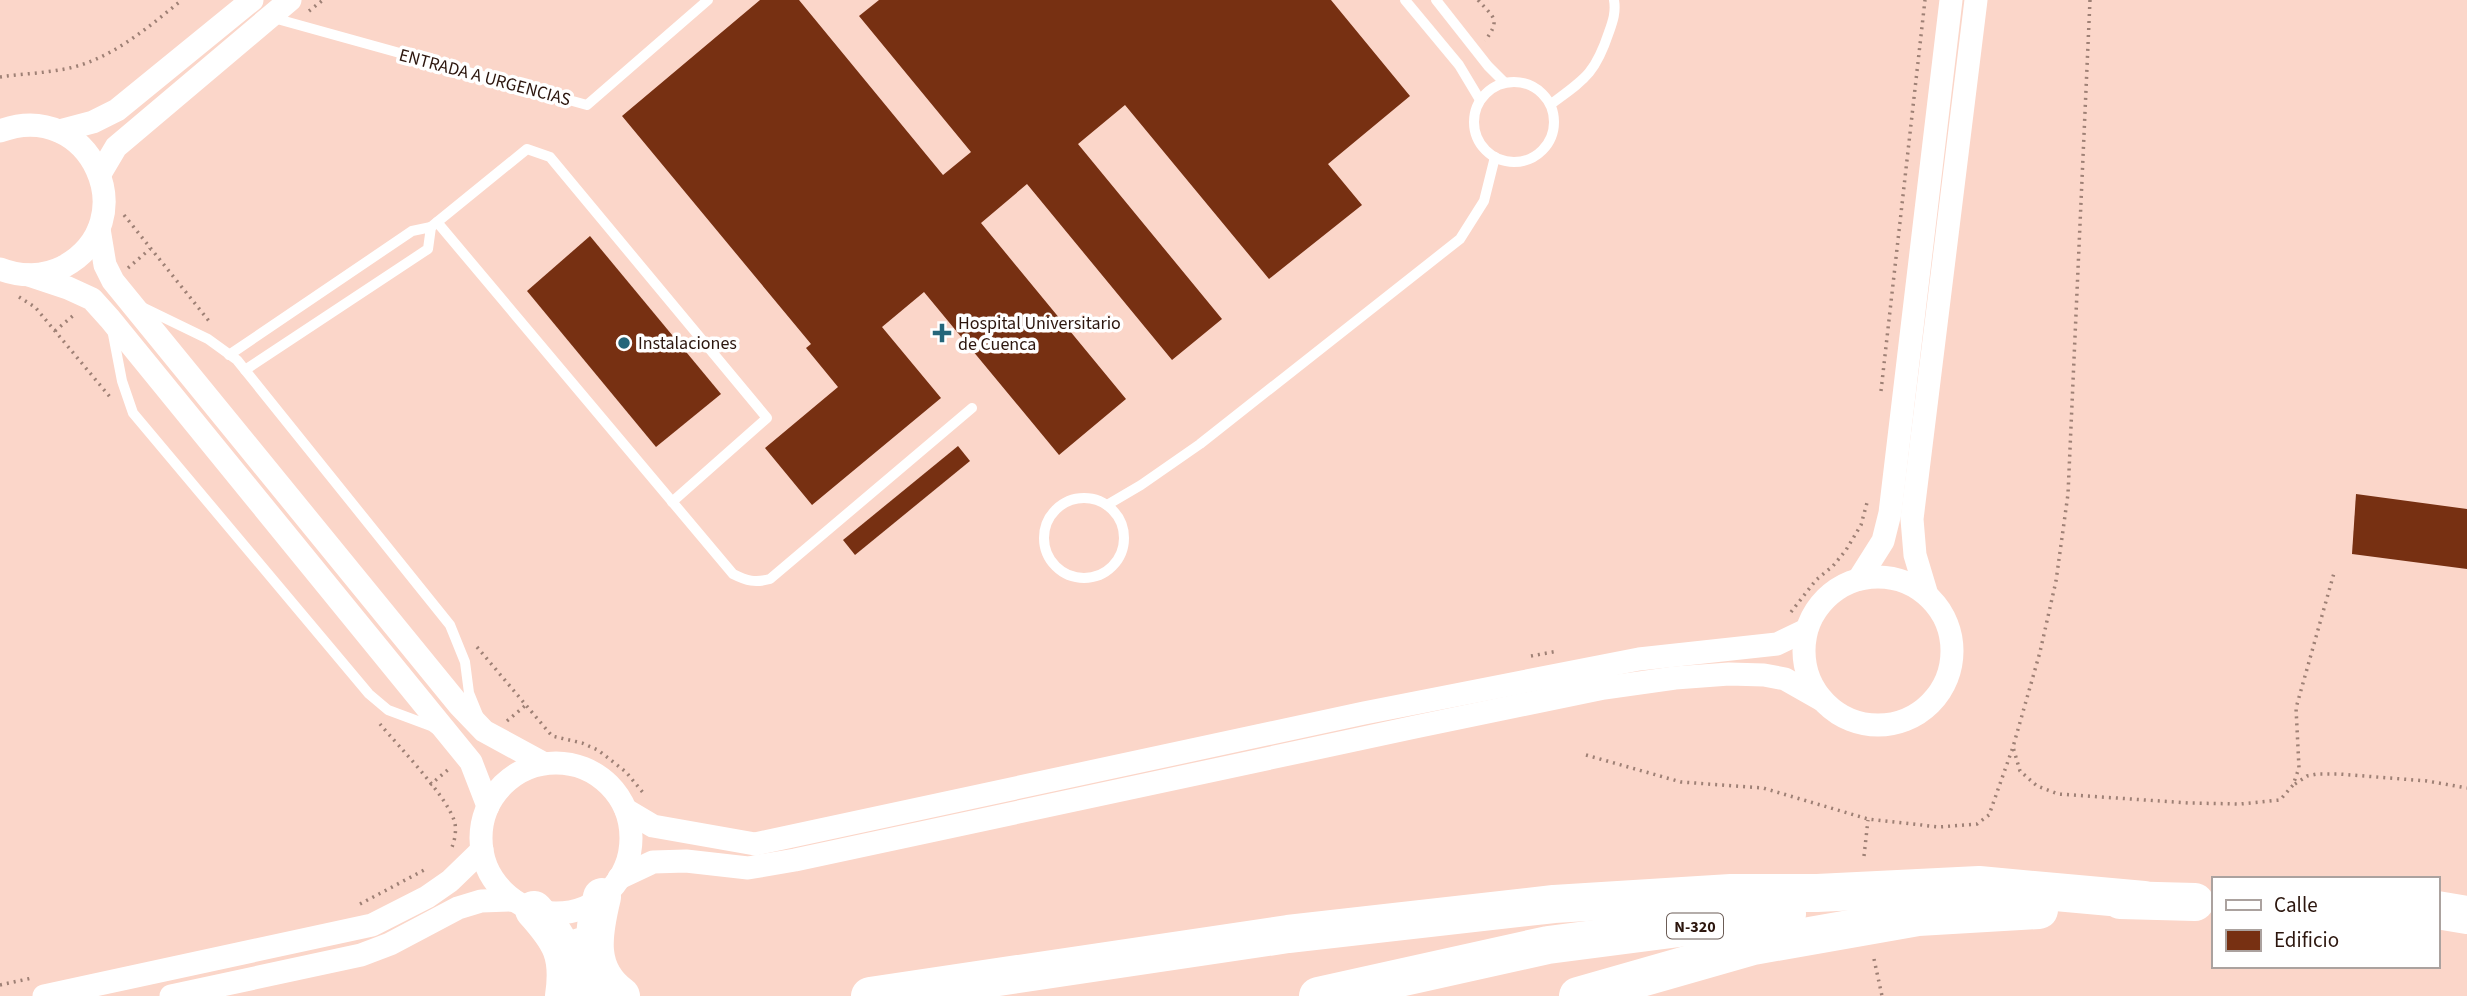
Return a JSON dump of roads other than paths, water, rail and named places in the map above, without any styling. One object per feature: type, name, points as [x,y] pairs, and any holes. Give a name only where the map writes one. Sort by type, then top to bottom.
[{"type":"highway","points":[[870,996],[1288,934],[1554,904],[1731,893],[1817,893],[1979,886],[2067,901]]},
{"type":"highway","points":[[601,895],[593,933],[594,958],[604,980],[621,996]]},
{"type":"highway","name":"N-320","points":[[1318,996],[1548,945],[1785,914],[2003,895],[2077,901],[2144,900]]},
{"type":"highway","points":[[1578,996],[1765,943],[1917,917],[2067,901]]},
{"type":"highway","name":"N-320","points":[[2067,901],[2204,901]]},
{"type":"highway","name":"N-320","points":[[2067,901],[2204,901]]},
{"type":"highway","points":[[533,907],[562,946],[566,963],[564,996]]},
{"type":"highway","points":[[2439,910],[2467,915]]},
{"type":"street","points":[[59,131],[93,122],[117,110],[252,0]]},
{"type":"street","points":[[100,174],[116,147],[290,0]]},
{"type":"street","points":[[1858,579],[1883,541],[1890,513],[1951,0]]},
{"type":"street","points":[[1927,595],[1915,555],[1912,519],[1976,0]]},
{"type":"street","points":[[0,131],[29,125],[59,131],[84,148],[100,174],[104,198],[99,229],[105,265],[113,281],[450,694],[484,731],[543,764]]},
{"type":"street","points":[[29,275],[58,270],[75,260],[89,246],[99,229]]},
{"type":"street","points":[[0,269],[29,275],[92,299],[471,762],[488,806]]},
{"type":"street","points":[[171,996],[360,955],[390,944],[458,908],[481,901],[533,907],[601,895],[653,862],[686,861],[748,868],[795,860],[1401,729],[1604,688],[1675,678],[1729,674],[1764,675],[1785,679],[1822,700],[1847,719],[1878,726],[1909,718],[1927,707],[1945,682],[1952,651],[1945,620],[1927,595],[1912,584],[1877,576],[1858,579],[1841,586],[1826,597],[1814,612],[1806,629],[1803,648],[1811,685],[1822,700]]},
{"type":"street","points":[[626,810],[653,826],[755,844],[1351,716],[1639,659],[1777,644],[1806,629]]},
{"type":"street","points":[[581,961],[580,924],[629,857],[631,841],[626,810],[607,782],[587,769],[566,763],[543,764],[523,770],[506,781],[488,806],[481,831],[482,850],[492,878],[573,940],[589,996]]},
{"type":"street","points":[[42,986],[372,925],[427,897],[450,881],[482,850]]},
{"type":"lane","name":"ENTRADA A URGENCIAS","points":[[270,17],[587,105],[708,0]]},
{"type":"lane","points":[[1405,0],[1459,65],[1480,100]]},
{"type":"lane","points":[[1436,0],[1488,66],[1504,82]]},
{"type":"lane","points":[[1551,104],[1586,78],[1600,58],[1616,11],[1614,0]]},
{"type":"lane","points":[[1504,82],[1527,83],[1537,88],[1551,104],[1555,127],[1546,147],[1528,160],[1506,161],[1495,158],[1481,145],[1474,127],[1476,108],[1480,100],[1495,86],[1504,82]]},
{"type":"lane","points":[[229,355],[412,231],[434,225],[527,149],[550,157],[767,418],[672,502]]},
{"type":"lane","points":[[1107,505],[1200,444],[1460,239],[1484,201],[1495,158]]},
{"type":"lane","points":[[245,370],[428,249],[434,225]]},
{"type":"lane","points":[[434,225],[733,574],[757,583],[770,579],[972,408]]},
{"type":"lane","points":[[128,300],[208,339],[245,370],[450,625],[465,662],[469,693],[484,731]]},
{"type":"lane","points":[[110,319],[122,382],[133,413],[369,694],[388,710],[431,726],[457,745]]},
{"type":"lane","points":[[1074,499],[1096,500],[1107,505],[1121,522],[1124,534],[1124,545],[1114,566],[1094,578],[1082,579],[1061,572],[1046,554],[1044,531],[1047,520],[1063,503],[1074,499]]},
{"type":"place","name":"Hospital Universitario de Cuenca","points":[[942,333]]},
{"type":"place","name":"Instalaciones","points":[[624,343]]}]
